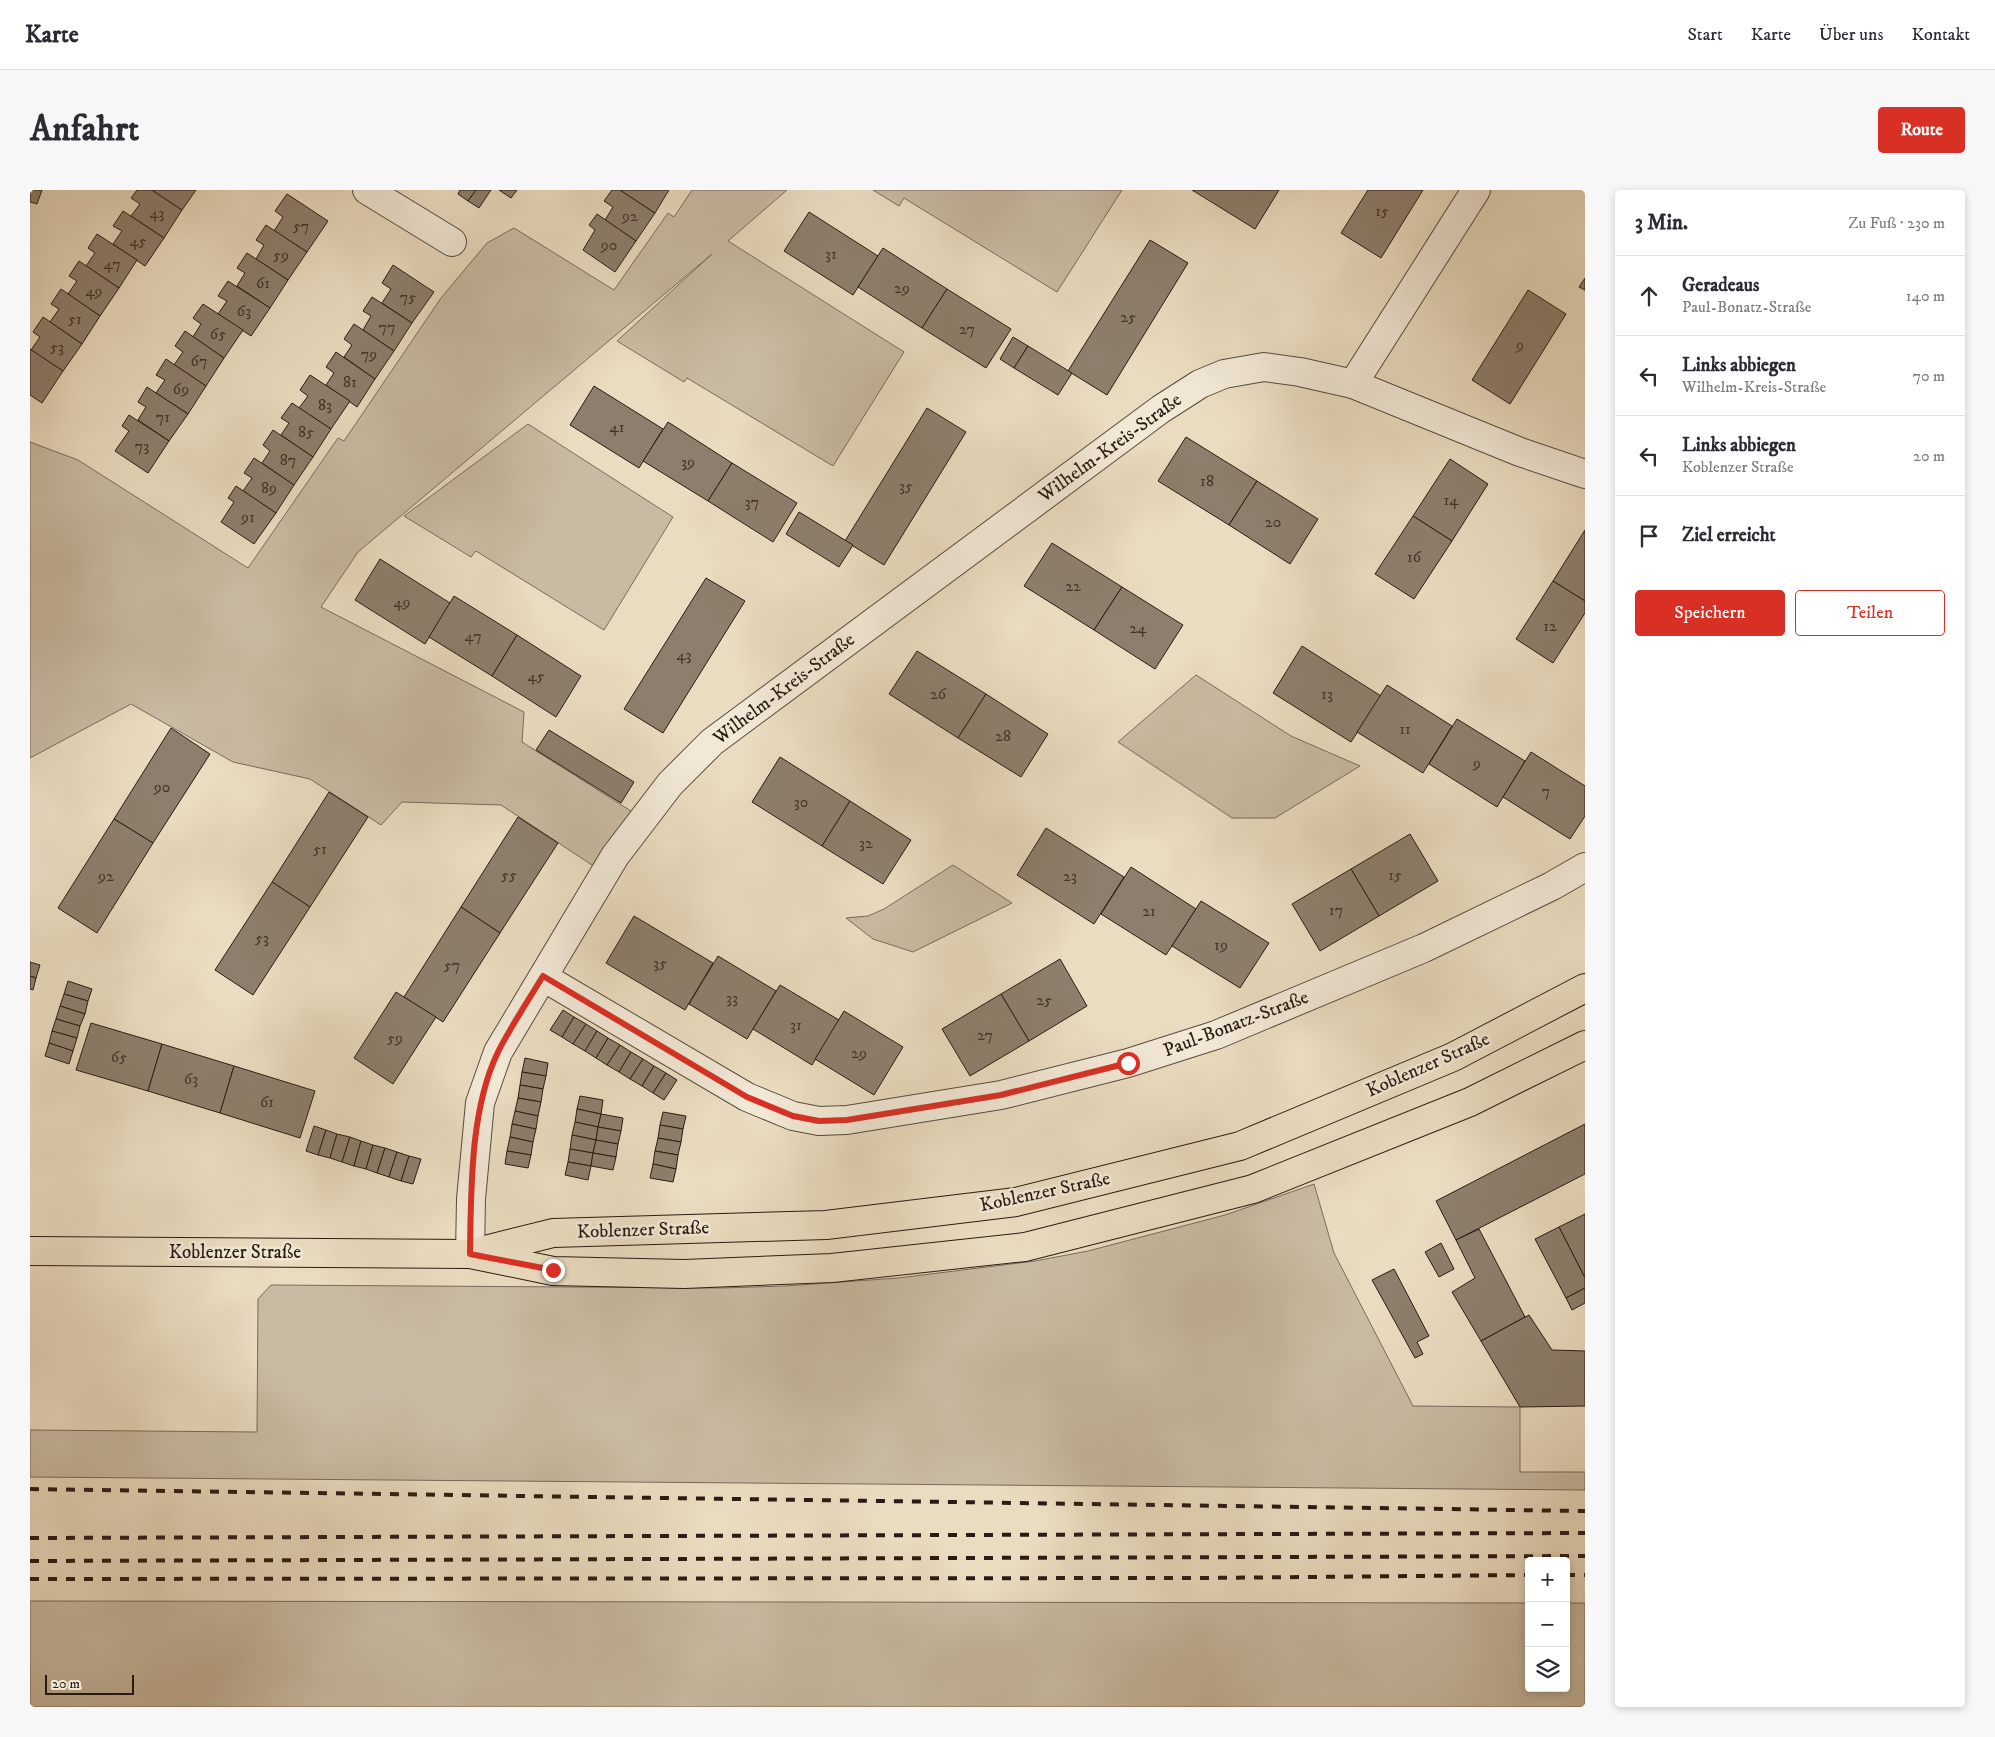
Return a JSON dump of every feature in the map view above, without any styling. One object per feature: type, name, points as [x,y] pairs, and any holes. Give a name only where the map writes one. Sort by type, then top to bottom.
[{"type":"main road","name":"Koblenzer Straße","points":[[470,1254],[553,1233],[826,1225],[1016,1202],[1240,1146],[1453,1057],[1585,988]]},
{"type":"main road","name":"Koblenzer Straße","points":[[30,1251],[470,1254],[553,1270],[684,1274],[832,1268],[1025,1246],[1253,1189],[1470,1102],[1585,1045]]},
{"type":"street","points":[[367,190],[452,242]]},
{"type":"street","points":[[1353,384],[1476,190]]},
{"type":"street","name":"Wilhelm-Kreis-Straße","points":[[470,1254],[471,1199],[480,1103],[498,1052],[615,856],[670,784],[712,742],[1153,414],[1200,384],[1224,374],[1264,367],[1300,372],[1353,384],[1520,452],[1585,474]]},
{"type":"street","name":"Paul-Bonatz-Straße","points":[[543,976],[747,1097],[793,1116],[819,1121],[847,1120],[1001,1095],[1128,1063],[1216,1035],[1424,948],[1552,886],[1585,867]]},
{"type":"shaded area","points":[[692,190],[787,190],[728,241],[904,352],[833,466],[687,378],[684,382],[617,341],[712,254],[358,552],[321,607],[524,712],[522,742],[631,811],[595,867],[501,805],[402,802],[381,825],[310,779],[233,762],[131,704],[30,758],[30,442],[78,460],[248,568],[338,438],[344,441],[441,298],[487,243],[514,228],[614,290],[668,213],[674,217]]},
{"type":"shaded area","points":[[873,190],[1122,190],[1057,292],[904,198],[899,206]]},
{"type":"shaded area","points":[[528,424],[673,517],[604,630],[476,551],[471,557],[404,516]]},
{"type":"shaded area","points":[[1196,675],[1291,736],[1360,766],[1275,818],[1232,818],[1118,742]]},
{"type":"shaded area","points":[[953,865],[1012,903],[913,952],[873,939],[846,918],[868,916],[884,909]]},
{"type":"shaded area","points":[[1314,1184],[1334,1253],[1413,1406],[1520,1407],[1520,1472],[1585,1472],[1585,1490],[30,1477],[30,1430],[257,1432],[258,1299],[271,1285],[722,1288],[785,1286],[898,1278],[1035,1261],[1088,1251],[1225,1215]]},
{"type":"shaded area","points":[[30,1601],[1525,1603],[1525,1692],[1570,1692],[1570,1603],[1585,1603],[1585,1707],[30,1707]]},
{"type":"building","points":[[30,190],[42,190],[37,204],[30,202]]},
{"type":"building","points":[[137,190],[152,190],[182,210],[164,238],[131,216],[140,204],[131,198]]},
{"type":"building","points":[[152,190],[196,190],[182,210]]},
{"type":"building","points":[[460,190],[476,190],[468,201],[458,194]]},
{"type":"building","points":[[476,190],[491,190],[479,208],[468,201]]},
{"type":"building","points":[[499,190],[517,190],[511,198]]},
{"type":"building","points":[[612,190],[620,190],[655,213],[636,241],[605,220],[613,207],[604,201]]},
{"type":"building","points":[[620,190],[669,190],[655,213]]},
{"type":"building","points":[[1192,190],[1279,190],[1255,229]]},
{"type":"building","points":[[1368,190],[1423,190],[1381,258],[1341,233]]},
{"type":"building","points":[[287,194],[328,221],[307,252],[274,231],[283,217],[275,211]]},
{"type":"building","points":[[123,211],[164,238],[145,266],[113,244],[122,231],[113,226]]},
{"type":"building","points":[[809,212],[878,256],[853,295],[784,251]]},
{"type":"building","points":[[597,214],[636,241],[615,272],[583,250],[595,230],[589,225]]},
{"type":"building","points":[[266,225],[307,252],[288,280],[256,259],[264,245],[256,240]]},
{"type":"building","points":[[97,234],[137,260],[119,288],[86,266],[95,253],[88,248]]},
{"type":"building","points":[[1150,240],[1188,263],[1107,395],[1068,371]]},
{"type":"building","points":[[883,248],[947,289],[922,328],[858,287]]},
{"type":"building","points":[[247,253],[288,280],[270,308],[237,286],[245,273],[237,268]]},
{"type":"building","points":[[79,261],[119,288],[100,316],[68,294],[77,281],[69,276]]},
{"type":"building","points":[[393,265],[434,292],[412,323],[382,303],[391,289],[382,283]]},
{"type":"building","points":[[1585,278],[1585,290],[1579,287]]},
{"type":"building","points":[[228,281],[270,308],[251,336],[218,314],[227,301],[218,296]]},
{"type":"building","points":[[61,289],[100,316],[82,344],[50,322],[59,309],[51,304]]},
{"type":"building","points":[[947,289],[1011,329],[986,368],[922,328]]},
{"type":"building","points":[[1528,290],[1566,314],[1510,404],[1472,380]]},
{"type":"building","points":[[372,297],[412,323],[394,351],[363,330],[371,316],[363,311]]},
{"type":"building","points":[[203,304],[243,330],[224,358],[193,337],[201,324],[193,318]]},
{"type":"building","points":[[43,317],[82,344],[63,371],[31,350],[40,337],[33,332]]},
{"type":"building","points":[[354,324],[394,351],[375,379],[344,357],[352,345],[344,339]]},
{"type":"building","points":[[185,331],[224,358],[206,386],[174,365],[183,352],[175,346]]},
{"type":"building","points":[[1013,337],[1028,346],[1014,368],[1000,359]]},
{"type":"building","points":[[1028,346],[1072,373],[1058,395],[1014,368]]},
{"type":"building","points":[[30,349],[63,371],[42,403],[30,395]]},
{"type":"building","points":[[336,352],[375,379],[357,407],[326,385],[334,373],[326,367]]},
{"type":"building","points":[[166,359],[206,386],[188,414],[156,393],[165,380],[156,375]]},
{"type":"building","points":[[310,375],[350,401],[331,429],[299,408],[308,396],[300,390]]},
{"type":"building","points":[[594,386],[663,429],[639,468],[570,425]]},
{"type":"building","points":[[147,387],[188,414],[169,441],[138,420],[146,407],[138,402]]},
{"type":"building","points":[[292,403],[331,429],[313,457],[281,435],[289,423],[281,418]]},
{"type":"building","points":[[927,408],[966,432],[884,565],[845,541]]},
{"type":"building","points":[[129,415],[169,441],[148,473],[115,451],[129,431],[122,426]]},
{"type":"building","points":[[668,422],[732,463],[708,501],[643,461]]},
{"type":"building","points":[[273,430],[313,457],[294,485],[262,463],[270,451],[263,445]]},
{"type":"building","points":[[1186,437],[1257,481],[1229,525],[1158,481]]},
{"type":"building","points":[[254,458],[294,485],[276,513],[243,491],[252,478],[244,473]]},
{"type":"building","points":[[1450,459],[1488,484],[1452,541],[1413,516]]},
{"type":"building","points":[[732,463],[797,503],[773,542],[708,501]]},
{"type":"building","points":[[1257,481],[1318,519],[1290,564],[1229,525]]},
{"type":"building","points":[[236,486],[276,513],[254,544],[221,522],[234,502],[228,498]]},
{"type":"building","points":[[799,512],[853,545],[839,567],[786,534]]},
{"type":"building","points":[[1413,516],[1452,541],[1414,599],[1375,574]]},
{"type":"building","points":[[1585,530],[1585,601],[1553,581]]},
{"type":"building","points":[[1052,543],[1122,587],[1094,630],[1024,586]]},
{"type":"building","points":[[380,559],[450,603],[425,644],[355,600]]},
{"type":"building","points":[[706,578],[745,601],[663,733],[624,709]]},
{"type":"building","points":[[1553,581],[1585,601],[1585,613],[1553,663],[1516,639]]},
{"type":"building","points":[[1122,587],[1183,625],[1155,669],[1094,630]]},
{"type":"building","points":[[454,596],[517,635],[492,676],[429,637]]},
{"type":"building","points":[[517,635],[581,676],[556,717],[492,676]]},
{"type":"building","points":[[1302,646],[1381,696],[1351,742],[1273,693]]},
{"type":"building","points":[[917,651],[986,694],[958,738],[889,694]]},
{"type":"building","points":[[1387,685],[1452,726],[1423,773],[1357,732]]},
{"type":"building","points":[[986,694],[1048,734],[1021,777],[958,738]]},
{"type":"building","points":[[1457,719],[1525,761],[1497,807],[1429,764]]},
{"type":"building","points":[[171,728],[210,754],[153,843],[114,819]]},
{"type":"building","points":[[549,730],[634,782],[621,803],[536,750]]},
{"type":"building","points":[[1531,752],[1585,786],[1585,816],[1570,839],[1503,797]]},
{"type":"building","points":[[780,757],[850,801],[822,846],[752,802]]},
{"type":"building","points":[[329,792],[368,817],[310,907],[272,882]]},
{"type":"building","points":[[850,801],[911,840],[883,884],[822,846]]},
{"type":"building","points":[[518,817],[558,843],[500,933],[461,907]]},
{"type":"building","points":[[114,819],[153,843],[97,933],[58,908]]},
{"type":"building","points":[[1046,828],[1124,877],[1094,924],[1017,875]]},
{"type":"building","points":[[1410,834],[1438,881],[1379,916],[1351,869]]},
{"type":"building","points":[[1131,867],[1196,909],[1166,955],[1101,914]]},
{"type":"building","points":[[1351,869],[1379,916],[1320,951],[1292,904]]},
{"type":"building","points":[[272,882],[310,907],[253,995],[215,970]]},
{"type":"building","points":[[1201,901],[1269,943],[1240,988],[1172,946]]},
{"type":"building","points":[[461,907],[500,933],[443,1022],[404,997]]},
{"type":"building","points":[[634,916],[713,963],[685,1010],[606,963]]},
{"type":"building","points":[[718,956],[776,991],[747,1039],[689,1004]]},
{"type":"building","points":[[1060,959],[1087,1006],[1029,1041],[1001,994]]},
{"type":"building","points":[[30,962],[40,965],[36,978],[30,976]]},
{"type":"building","points":[[30,976],[36,978],[33,990],[30,989]]},
{"type":"building","points":[[68,981],[92,989],[88,1001],[64,994]]},
{"type":"building","points":[[780,985],[839,1020],[812,1065],[753,1029]]},
{"type":"building","points":[[396,992],[436,1017],[393,1084],[354,1058]]},
{"type":"building","points":[[64,994],[88,1001],[85,1014],[60,1006]]},
{"type":"building","points":[[1001,994],[1029,1041],[970,1076],[942,1029]]},
{"type":"building","points":[[60,1006],[85,1014],[80,1026],[56,1019]]},
{"type":"building","points":[[563,1010],[574,1017],[562,1037],[550,1030]]},
{"type":"building","points":[[844,1011],[903,1047],[874,1095],[815,1059]]},
{"type":"building","points":[[574,1017],[586,1024],[573,1044],[562,1037]]},
{"type":"building","points":[[56,1019],[80,1026],[77,1038],[52,1031]]},
{"type":"building","points":[[91,1023],[162,1044],[148,1091],[76,1070]]},
{"type":"building","points":[[586,1024],[597,1031],[585,1051],[573,1044]]},
{"type":"building","points":[[52,1031],[77,1038],[73,1051],[49,1043]]},
{"type":"building","points":[[597,1031],[608,1038],[596,1058],[585,1051]]},
{"type":"building","points":[[608,1038],[620,1045],[607,1065],[596,1058]]},
{"type":"building","points":[[49,1043],[73,1051],[69,1064],[45,1056]]},
{"type":"building","points":[[162,1044],[234,1066],[220,1113],[148,1091]]},
{"type":"building","points":[[620,1045],[631,1052],[619,1072],[607,1065]]},
{"type":"building","points":[[631,1052],[643,1059],[630,1079],[619,1072]]},
{"type":"building","points":[[525,1058],[548,1063],[546,1076],[522,1072]]},
{"type":"building","points":[[643,1059],[654,1066],[642,1086],[630,1079]]},
{"type":"building","points":[[234,1066],[315,1091],[300,1138],[220,1113]]},
{"type":"building","points":[[654,1066],[666,1073],[653,1093],[642,1086]]},
{"type":"building","points":[[522,1072],[546,1076],[543,1089],[520,1085]]},
{"type":"building","points":[[666,1073],[677,1080],[664,1100],[653,1093]]},
{"type":"building","points":[[520,1085],[543,1089],[541,1102],[518,1098]]},
{"type":"building","points":[[580,1096],[603,1100],[601,1114],[577,1109]]},
{"type":"building","points":[[518,1098],[541,1102],[538,1116],[515,1111]]},
{"type":"building","points":[[577,1109],[601,1114],[598,1127],[575,1122]]},
{"type":"building","points":[[515,1111],[538,1116],[536,1129],[512,1124]]},
{"type":"building","points":[[663,1112],[686,1116],[683,1129],[660,1125]]},
{"type":"building","points":[[601,1114],[623,1118],[621,1131],[598,1127]]},
{"type":"building","points":[[575,1122],[598,1127],[596,1140],[572,1135]]},
{"type":"building","points":[[512,1124],[536,1129],[533,1142],[510,1137]]},
{"type":"building","points":[[1585,1124],[1585,1174],[1456,1240],[1436,1201]]},
{"type":"building","points":[[660,1125],[683,1129],[681,1142],[658,1138]]},
{"type":"building","points":[[314,1126],[326,1130],[318,1155],[306,1151]]},
{"type":"building","points":[[598,1127],[621,1131],[618,1144],[596,1140]]},
{"type":"building","points":[[326,1130],[337,1134],[330,1158],[318,1155]]},
{"type":"building","points":[[337,1134],[350,1137],[342,1162],[330,1158]]},
{"type":"building","points":[[572,1135],[596,1140],[593,1153],[570,1149]]},
{"type":"building","points":[[350,1137],[361,1141],[354,1166],[342,1162]]},
{"type":"building","points":[[510,1137],[533,1142],[531,1155],[507,1151]]},
{"type":"building","points":[[658,1138],[681,1142],[678,1155],[655,1151]]},
{"type":"building","points":[[596,1140],[618,1144],[616,1157],[593,1153]]},
{"type":"building","points":[[361,1141],[373,1145],[366,1169],[354,1166]]},
{"type":"building","points":[[373,1145],[385,1148],[377,1173],[366,1169]]},
{"type":"building","points":[[385,1148],[397,1152],[389,1177],[377,1173]]},
{"type":"building","points":[[570,1149],[593,1153],[591,1166],[568,1162]]},
{"type":"building","points":[[507,1151],[531,1155],[528,1168],[505,1164]]},
{"type":"building","points":[[655,1151],[678,1155],[676,1169],[653,1164]]},
{"type":"building","points":[[397,1152],[409,1156],[401,1181],[389,1177]]},
{"type":"building","points":[[593,1153],[616,1157],[613,1170],[591,1166]]},
{"type":"building","points":[[409,1156],[421,1159],[413,1184],[401,1181]]},
{"type":"building","points":[[568,1162],[591,1166],[588,1180],[565,1175]]},
{"type":"building","points":[[653,1164],[676,1169],[673,1182],[650,1178]]},
{"type":"building","points":[[1585,1214],[1585,1278],[1559,1227]]},
{"type":"building","points":[[1559,1227],[1585,1278],[1585,1288],[1566,1298],[1535,1239]]},
{"type":"building","points":[[1479,1229],[1525,1317],[1481,1341],[1452,1292],[1475,1278],[1456,1240]]},
{"type":"building","points":[[1441,1243],[1454,1269],[1439,1277],[1425,1252]]},
{"type":"building","points":[[1394,1269],[1429,1336],[1417,1342],[1423,1354],[1415,1358],[1372,1280]]},
{"type":"building","points":[[1585,1288],[1585,1303],[1572,1310],[1566,1298]]},
{"type":"building","points":[[1529,1315],[1552,1350],[1585,1351],[1585,1406],[1520,1407],[1481,1341]]},
{"type":"railway","points":[[30,1489],[1585,1511]]},
{"type":"railway","points":[[30,1538],[1585,1533]]},
{"type":"railway","points":[[30,1561],[1585,1556]]},
{"type":"railway","points":[[30,1579],[1196,1578],[1525,1575]]},
{"type":"railway","points":[[1570,1575],[1585,1575]]},
{"type":"route","points":[[553,1270],[470,1254],[471,1199],[480,1103],[498,1052],[543,976],[747,1097],[793,1116],[819,1121],[847,1120],[1001,1095],[1128,1063]]}]
